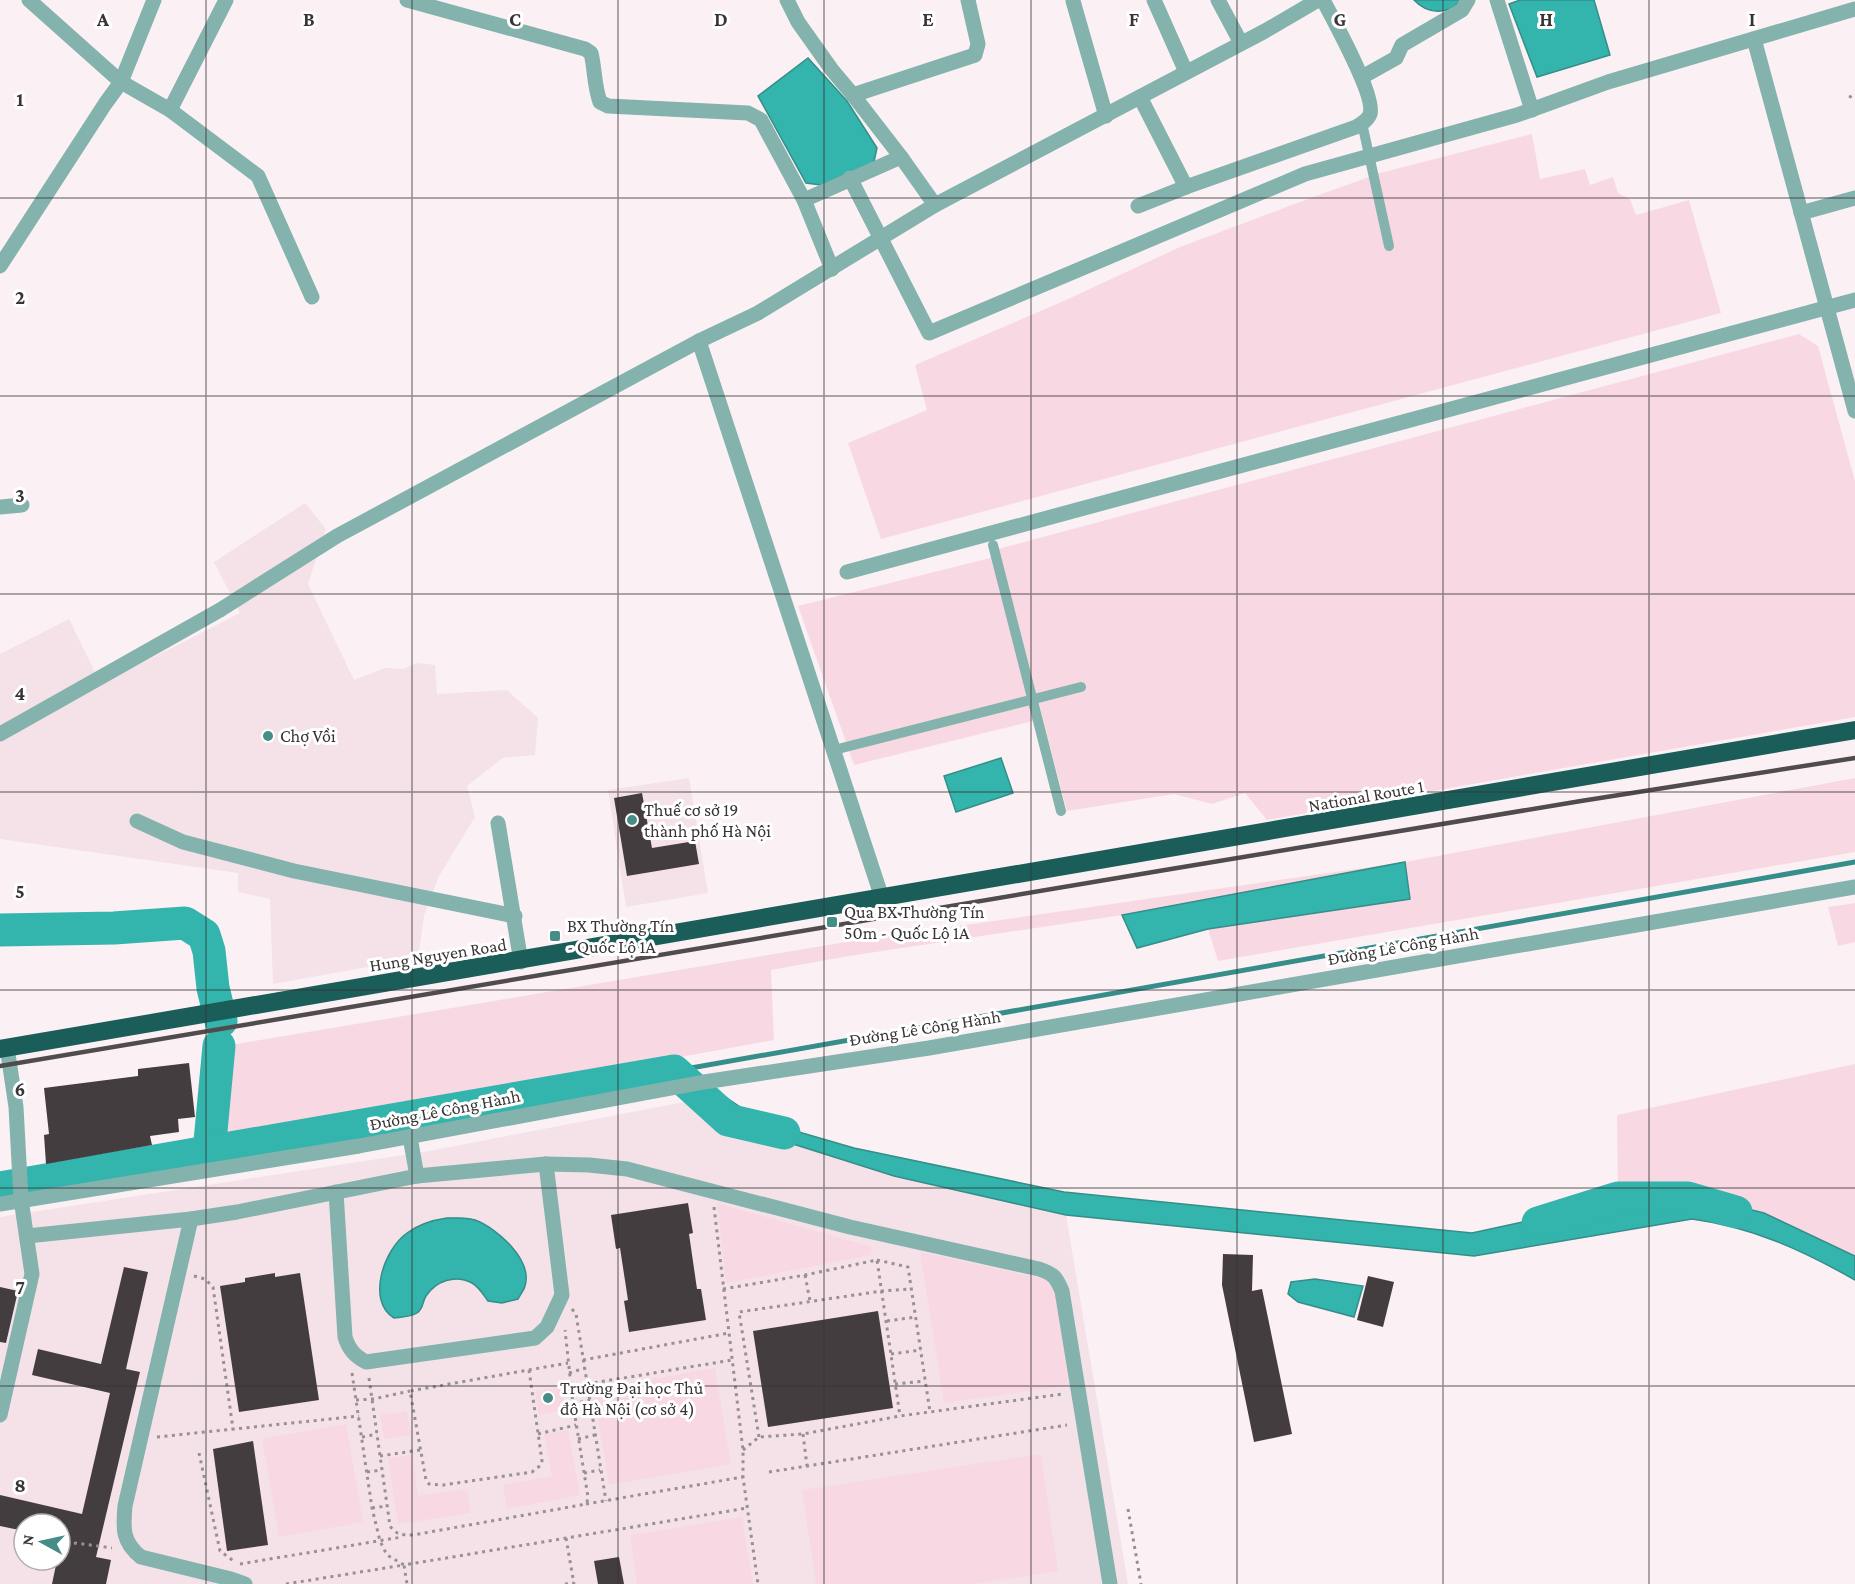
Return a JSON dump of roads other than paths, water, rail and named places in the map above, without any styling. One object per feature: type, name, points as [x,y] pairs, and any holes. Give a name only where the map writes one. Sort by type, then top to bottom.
[{"type":"highway","name":"National Route 1","points":[[883,901],[1855,730]]},
{"type":"highway","name":"Hung Nguyen Road","points":[[4,1048],[883,901]]},
{"type":"street","points":[[30,0],[121,82],[170,110],[258,176],[312,297]]},
{"type":"street","points":[[0,266],[121,82],[154,0]]},
{"type":"street","points":[[170,110],[226,0]]},
{"type":"street","points":[[407,0],[591,53],[596,92],[600,102],[608,106],[748,113],[761,120],[804,200],[832,269]]},
{"type":"street","points":[[787,0],[798,22],[831,70],[901,157],[935,205]]},
{"type":"street","points":[[853,95],[975,55],[978,44],[968,0]]},
{"type":"street","points":[[1154,0],[1186,72]]},
{"type":"street","points":[[1218,0],[1241,43]]},
{"type":"street","points":[[0,734],[220,610],[337,536],[699,340],[758,314],[935,205],[1106,116],[1318,0]]},
{"type":"street","points":[[1138,206],[1362,123],[1370,114],[1370,107],[1362,77],[1323,0]]},
{"type":"street","points":[[1362,77],[1396,58],[1402,45],[1462,10],[1468,0]]},
{"type":"street","points":[[1497,0],[1532,110]]},
{"type":"street","points":[[1073,1],[1106,116]]},
{"type":"street","points":[[850,178],[929,333],[1305,174],[1532,110],[1608,82],[1855,9]]},
{"type":"street","points":[[1754,39],[1855,411]]},
{"type":"street","points":[[1140,97],[1186,187]]},
{"type":"street","points":[[804,200],[901,157]]},
{"type":"street","points":[[1801,213],[1855,198]]},
{"type":"street","points":[[847,572],[1855,300]]},
{"type":"street","points":[[699,340],[883,901]]},
{"type":"street","points":[[0,507],[22,505]]},
{"type":"street","points":[[137,821],[183,842],[294,871],[515,916]]},
{"type":"street","points":[[498,823],[521,962]]},
{"type":"street","name":"Đường Lê Công Hành","points":[[0,1204],[21,1195],[197,1173],[410,1137],[704,1082],[941,1046],[1855,887]]},
{"type":"street","points":[[0,1415],[32,1274],[21,1195],[16,1107],[4,1048]]},
{"type":"street","points":[[410,1137],[417,1176]]},
{"type":"street","points":[[336,1192],[344,1327],[348,1348],[356,1357],[366,1362],[535,1338],[547,1327],[562,1295],[546,1164]]},
{"type":"street","points":[[27,1236],[237,1212],[417,1176],[546,1164],[588,1165],[627,1169],[850,1227],[1040,1269],[1052,1274],[1058,1280],[1062,1291],[1110,1584]]},
{"type":"street","points":[[191,1219],[125,1506],[123,1526],[132,1549],[141,1557],[245,1584]]},
{"type":"lane","points":[[1362,123],[1389,246]]},
{"type":"lane","points":[[993,546],[1061,811]]},
{"type":"lane","points":[[834,750],[1081,687]]},
{"type":"water","points":[[1414,0],[1461,0],[1450,9],[1438,11],[1425,8]]},
{"type":"water","points":[[1520,0],[1594,0],[1610,55],[1537,77],[1509,4]]},
{"type":"water","points":[[808,58],[847,101],[877,148],[874,162],[821,185],[806,183],[758,96]]},
{"type":"water","points":[[1001,758],[1013,793],[956,812],[944,776]]},
{"type":"water","points":[[1405,862],[1410,899],[1208,929],[1137,948],[1122,915]]},
{"type":"water","points":[[724,1096],[761,1121],[854,1148],[1064,1192],[1472,1233],[1618,1201],[1708,1199],[1764,1213],[1855,1256],[1855,1280],[1776,1241],[1735,1228],[1692,1219],[1474,1256],[1066,1215],[894,1176],[749,1130],[710,1097]]},
{"type":"water","points":[[447,1218],[475,1220],[503,1238],[524,1266],[526,1276],[524,1289],[518,1299],[502,1303],[488,1301],[477,1287],[466,1280],[446,1280],[430,1291],[417,1313],[394,1318],[386,1310],[381,1300],[381,1275],[385,1262],[391,1251],[407,1233],[426,1223]]},
{"type":"water","points":[[1315,1279],[1363,1286],[1354,1317],[1298,1302],[1288,1294],[1291,1282]]},
{"type":"waterway","points":[[674,1071],[1855,862]]},
{"type":"waterway","points":[[0,930],[114,928],[185,923],[204,935],[209,951],[213,988],[221,1021]]},
{"type":"waterway","points":[[209,1152],[219,1046]]},
{"type":"waterway","points":[[0,1188],[674,1071],[728,1120],[784,1133]]},
{"type":"waterway","points":[[1538,1223],[1618,1198],[1688,1198],[1736,1212]]},
{"type":"railway","points":[[0,1066],[1165,870],[1855,758]]},
{"type":"place","name":"Chợ Vồi","points":[[268,736]]},
{"type":"place","name":"Thuế cơ sở 19 thành phố Hà Nội","points":[[632,820]]},
{"type":"place","name":"Qua BX Thường Tín 50m - Quốc Lộ 1A","points":[[832,922]]},
{"type":"place","name":"BX Thường Tín - Quốc Lộ 1A","points":[[555,936]]},
{"type":"place","name":"Trường Đại học Thủ đô Hà Nội (cơ sở 4)","points":[[548,1398]]}]
